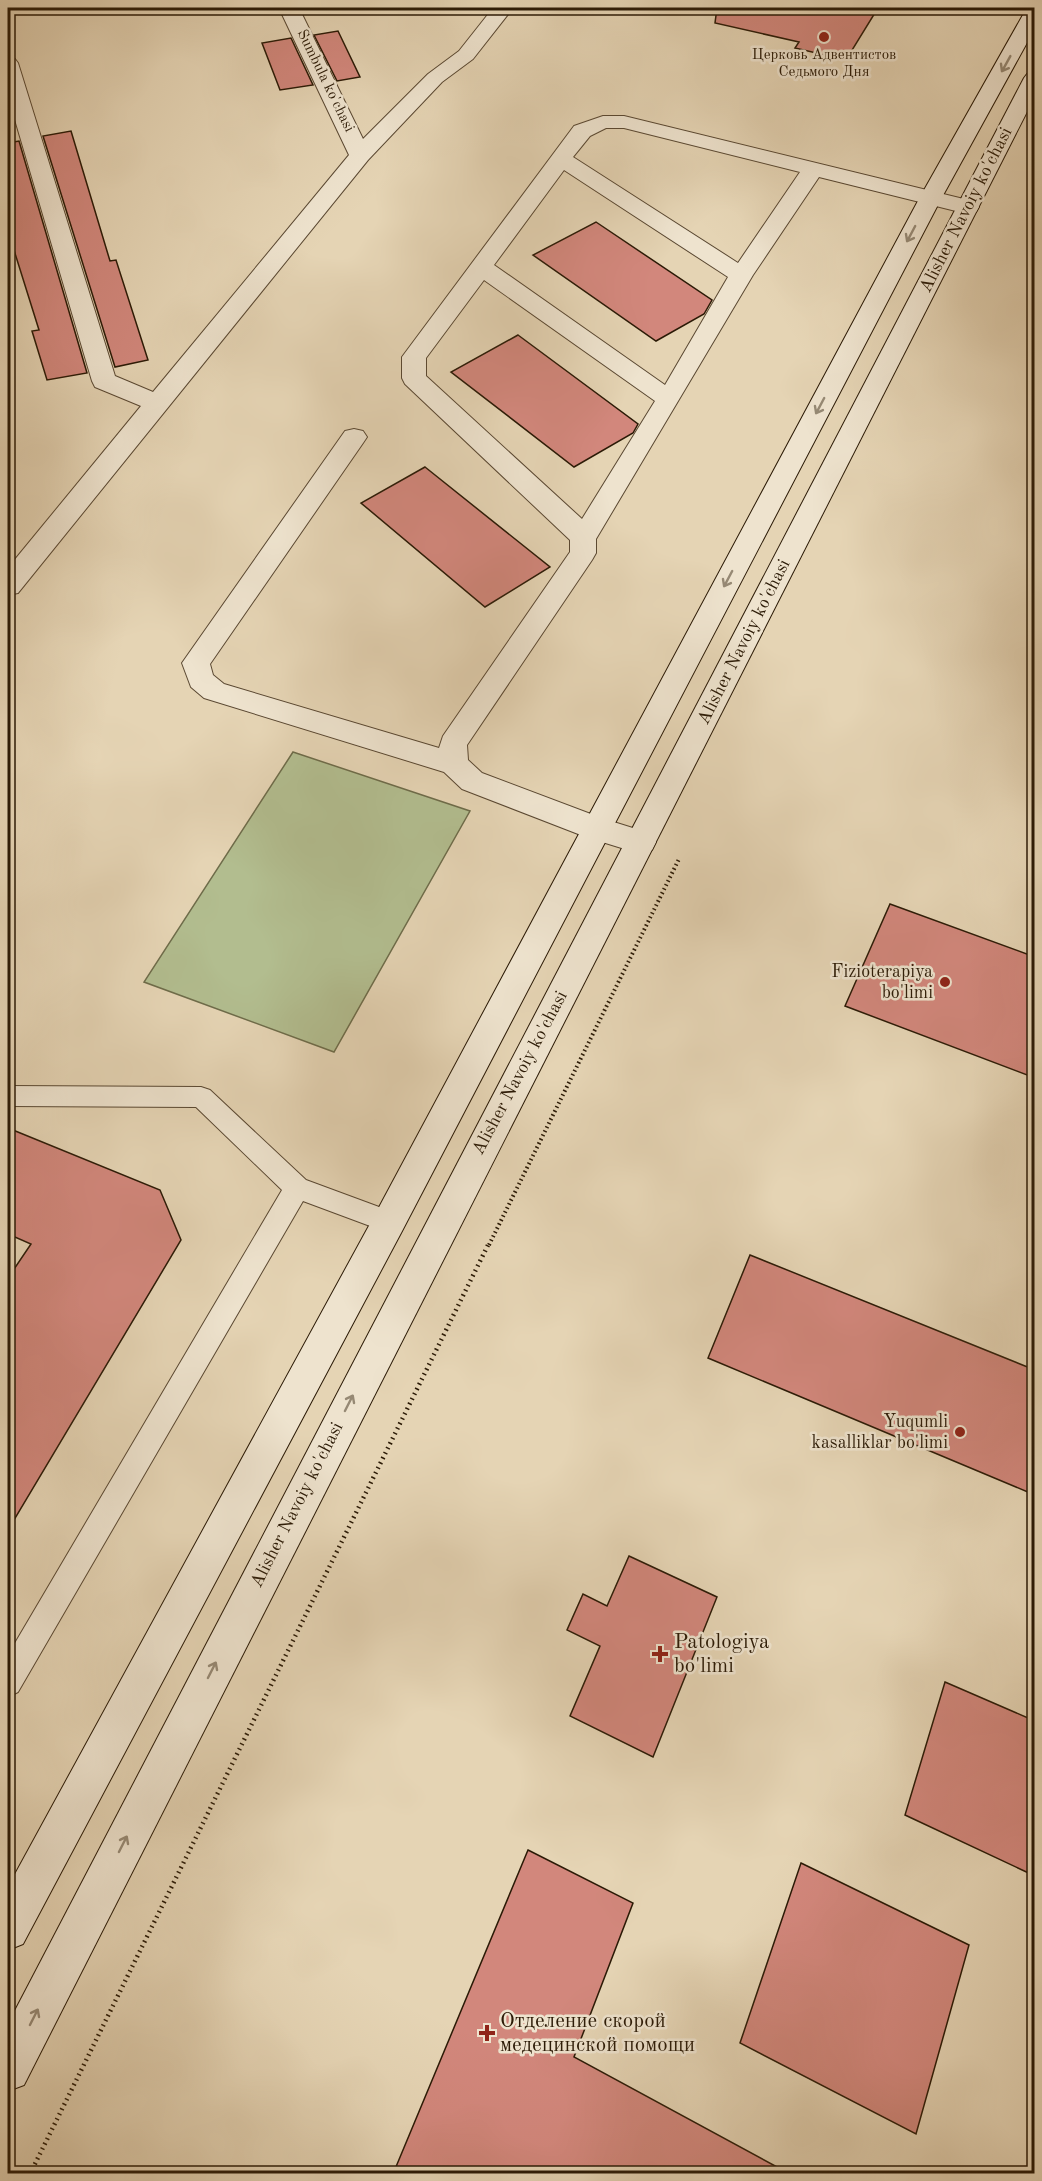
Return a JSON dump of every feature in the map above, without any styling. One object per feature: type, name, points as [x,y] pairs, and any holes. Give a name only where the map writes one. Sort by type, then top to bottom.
[{"type":"street","name":"Sumbula ko'chasi","points":[[290,8],[360,155]]},
{"type":"street","points":[[8,586],[360,155],[435,78],[466,55],[503,8]]},
{"type":"street","name":"Alisher Navoiy ko'chasi","points":[[8,1929],[389,1222],[930,199],[1035,13]]},
{"type":"street","points":[[8,63],[104,381],[156,403]]},
{"type":"street","name":"Alisher Navoiy ko'chasi","points":[[8,2069],[1035,78]]},
{"type":"street","points":[[583,539],[574,526],[414,378],[414,357],[582,131],[603,122],[624,122],[968,207]]},
{"type":"street","points":[[561,159],[741,275]]},
{"type":"street","points":[[454,764],[453,744],[583,554],[583,539],[669,399],[741,275],[813,170]]},
{"type":"street","points":[[481,267],[669,399]]},
{"type":"street","points":[[354,437],[195,663],[201,680],[214,691],[454,764],[472,781],[597,829],[641,842]]},
{"type":"lane","points":[[8,1096],[201,1097],[297,1188],[389,1222]]},
{"type":"lane","points":[[8,1682],[297,1188]]},
{"type":"path","points":[[30,2174],[681,856]]},
{"type":"green space","points":[[293,752],[470,811],[334,1052],[144,982]]},
{"type":"building","name":"Церковь Адвентистов Седьмого Дня","points":[[717,8],[878,8],[846,60],[795,48],[799,42],[715,23]]},
{"type":"building","points":[[338,31],[360,77],[337,81],[314,35]]},
{"type":"building","points":[[291,38],[313,85],[280,90],[262,43]]},
{"type":"building","points":[[71,131],[110,261],[116,260],[148,360],[115,367],[43,136]]},
{"type":"building","points":[[19,141],[87,373],[47,380],[32,331],[39,330],[8,231],[8,143]]},
{"type":"building","points":[[596,222],[712,300],[704,314],[656,341],[533,255]]},
{"type":"building","points":[[518,335],[638,424],[633,433],[574,467],[451,372]]},
{"type":"building","points":[[425,467],[550,567],[485,607],[361,503]]},
{"type":"building","name":"Fizioterapiya bo'limi","points":[[890,904],[1035,957],[1035,1078],[845,1006]]},
{"type":"building","points":[[8,1128],[160,1190],[181,1240],[8,1530],[8,1278],[31,1244],[8,1234]]},
{"type":"building","name":"Yuqumli kasalliklar bo'limi","points":[[750,1255],[1035,1370],[1035,1495],[708,1358]]},
{"type":"building","points":[[629,1556],[717,1597],[653,1757],[570,1716],[600,1646],[567,1630],[583,1594],[607,1606]]},
{"type":"building","points":[[945,1682],[1035,1721],[1035,1876],[905,1815]]},
{"type":"building","points":[[528,1850],[633,1903],[574,2057],[790,2174],[393,2174]]},
{"type":"building","points":[[801,1863],[969,1945],[916,2134],[740,2043]]},
{"type":"place","name":"Церковь Адвентистов Седьмого Дня","points":[[824,37]]},
{"type":"place","name":"Fizioterapiya bo'limi","points":[[945,982]]},
{"type":"place","name":"Yuqumli kasalliklar bo'limi","points":[[960,1432]]},
{"type":"place","name":"Patologiya bo'limi","points":[[660,1654]]},
{"type":"place","name":"Отделение скорой медецинской помощи","points":[[487,2033]]}]
